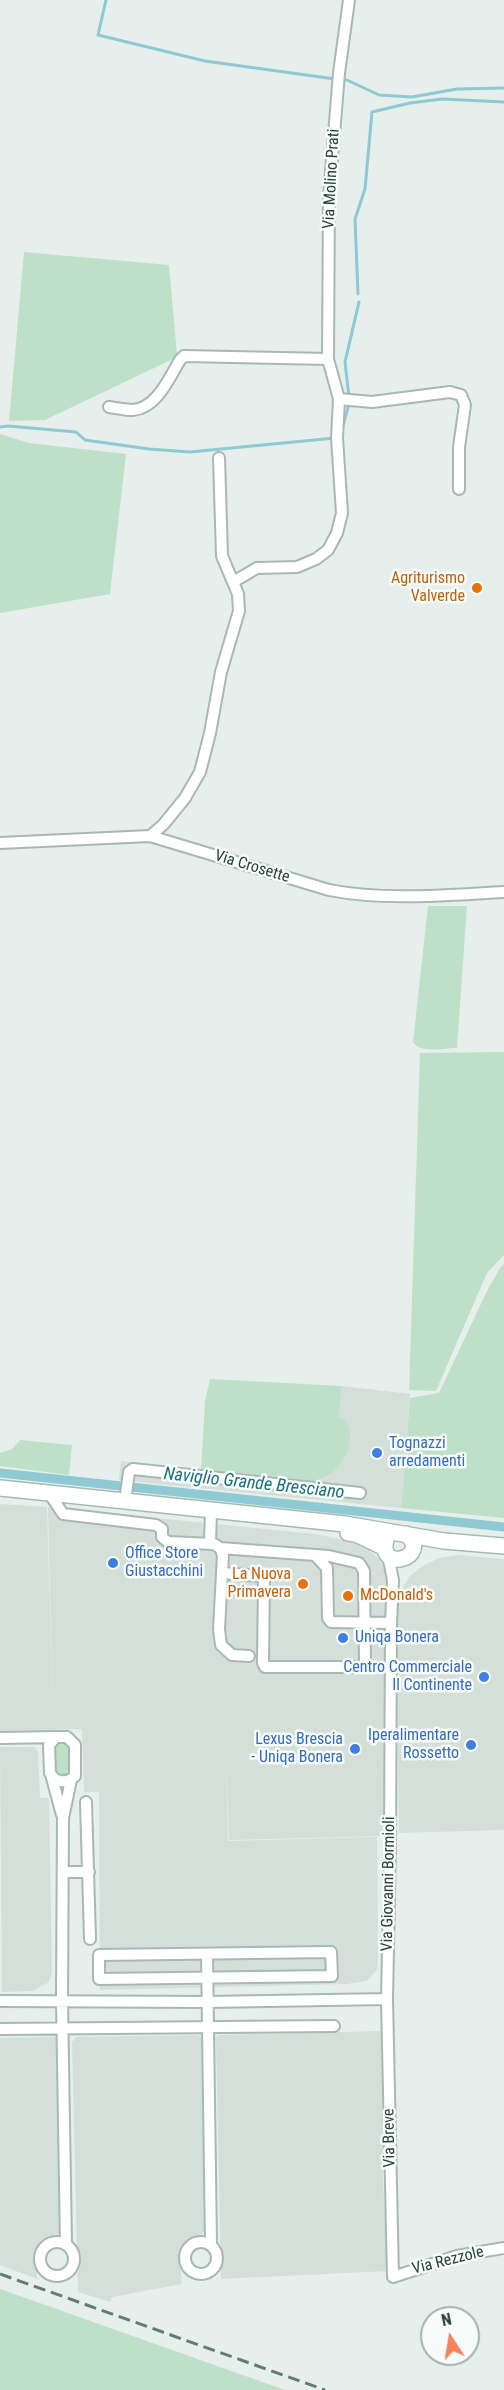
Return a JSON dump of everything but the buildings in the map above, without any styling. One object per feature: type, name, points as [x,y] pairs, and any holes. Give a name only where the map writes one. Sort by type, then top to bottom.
[{"type":"main road","points":[[0,1488],[49,1493],[126,1496],[210,1510],[334,1523],[444,1541],[504,1546]]},
{"type":"main road","points":[[277,1518],[358,1535],[395,1560],[444,1541]]},
{"type":"main road","points":[[386,1552],[386,1540],[400,1533]]},
{"type":"main road","points":[[400,1533],[411,1540],[409,1554]]},
{"type":"street","name":"Via Molino Prati","points":[[233,582],[257,568],[297,567],[316,559],[328,550],[337,533],[342,513],[337,438],[339,399],[328,359],[328,196],[339,73],[349,0]]},
{"type":"street","points":[[109,407],[133,410],[148,405],[161,392],[184,356],[328,359]]},
{"type":"street","points":[[339,399],[372,402],[450,392],[461,395],[465,405],[459,447],[459,489]]},
{"type":"street","points":[[150,836],[163,825],[185,798],[200,772],[221,672],[239,611],[238,594],[222,556],[219,458]]},
{"type":"street","name":"Via Crosette","points":[[0,843],[150,836],[329,890],[350,894],[423,897],[504,892]]},
{"type":"street","points":[[126,1496],[130,1470],[135,1468],[360,1493]]},
{"type":"street","points":[[49,1493],[63,1514],[156,1525],[162,1530],[162,1537],[168,1542],[329,1556],[359,1563],[363,1568],[366,1661],[362,1666],[268,1668],[263,1663],[265,1580],[261,1576],[222,1573]]},
{"type":"street","points":[[210,1510],[215,1546],[223,1553],[219,1629],[221,1645],[232,1654],[249,1656]]},
{"type":"street","points":[[386,1552],[393,1571],[393,1590]]},
{"type":"street","points":[[393,1590],[409,1554]]},
{"type":"street","points":[[316,1556],[327,1568]]},
{"type":"street","points":[[342,1559],[331,1562],[327,1568],[329,1620],[333,1624],[391,1623]]},
{"type":"street","name":"Via Giovanni Bormioli","points":[[387,1999],[393,1590]]},
{"type":"street","points":[[0,1738],[36,1738],[53,1741],[67,1737],[75,1745],[76,1771],[71,1780],[63,1818],[62,2000],[66,2245]]},
{"type":"street","points":[[53,1741],[50,1773],[63,1818]]},
{"type":"street","points":[[52,1778],[57,1781],[71,1780]]},
{"type":"street","points":[[86,1802],[90,1939]]},
{"type":"street","points":[[64,1872],[89,1872]]},
{"type":"street","points":[[331,1952],[332,1976],[99,1979],[99,1955],[207,1954],[331,1952]]},
{"type":"street","points":[[207,1954],[211,2245]]},
{"type":"street","points":[[0,2001],[208,2002],[387,1999]]},
{"type":"street","name":"Via Breve","points":[[387,1999],[393,2277]]},
{"type":"street","points":[[0,2030],[334,2026]]},
{"type":"street","name":"Via Rezzole","points":[[393,2277],[457,2256],[504,2248]]},
{"type":"shaded area","points":[[342,1386],[410,1394],[401,1508],[119,1480],[121,1461],[201,1471],[339,1417]]},
{"type":"shaded area","points":[[0,1504],[47,1507],[53,1725],[48,1507],[315,1534],[363,1544],[379,1559],[384,1567],[386,1579],[387,1836],[229,1840],[226,1751],[228,1841],[377,1837],[377,1970],[367,1981],[347,1984],[100,1990],[99,1792],[84,1792],[82,1729],[0,1731]]},
{"type":"shaded area","points":[[458,1555],[504,1559],[504,1830],[399,1833],[396,1631],[399,1594],[410,1576],[421,1567],[439,1558]]},
{"type":"shaded area","points":[[0,1747],[35,1747],[38,1752],[40,1798],[49,1798],[52,1973],[49,1982],[33,1991],[2,1992]]},
{"type":"shaded area","points":[[381,2031],[385,2057],[387,2109],[382,2163],[388,2271],[221,2279],[216,2037],[219,2035]]},
{"type":"shaded area","points":[[198,2035],[202,2038],[205,2225],[202,2236],[188,2244],[183,2252],[180,2262],[182,2284],[112,2297],[110,2302],[78,2292],[72,2042],[76,2037]]},
{"type":"shaded area","points":[[55,2037],[58,2040],[62,2223],[61,2231],[41,2247],[37,2255],[37,2279],[0,2265],[0,2038]]},
{"type":"green space","points":[[24,252],[169,265],[177,355],[173,359],[45,420],[9,421]]},
{"type":"green space","points":[[0,434],[29,443],[126,454],[110,594],[0,613]]},
{"type":"green space","points":[[428,906],[467,906],[457,1048],[427,1049],[416,1046],[413,1042]]},
{"type":"green space","points":[[504,1052],[504,1255],[487,1273],[436,1391],[409,1390],[420,1053]]},
{"type":"green space","points":[[504,1264],[504,1518],[401,1508],[410,1398],[439,1393],[487,1291]]},
{"type":"green space","points":[[210,1379],[342,1386],[339,1417],[348,1423],[350,1431],[349,1446],[344,1459],[324,1478],[307,1482],[278,1481],[201,1471],[205,1401]]},
{"type":"green space","points":[[20,1440],[72,1445],[69,1475],[0,1466],[0,1453],[12,1449]]},
{"type":"green space","points":[[61,1742],[70,1752],[71,1763],[68,1773],[60,1777],[55,1772],[54,1748]]},
{"type":"green space","points":[[0,2289],[3,2290],[285,2390],[0,2390]]},
{"type":"waterway","points":[[106,0],[98,35],[205,61],[335,79]]},
{"type":"waterway","points":[[341,80],[347,80],[379,95],[412,97],[457,89],[504,88]]},
{"type":"waterway","points":[[358,294],[355,219],[365,189],[372,112],[410,103],[442,99],[504,102]]},
{"type":"waterway","points":[[349,397],[345,362],[359,302]]},
{"type":"waterway","points":[[342,429],[349,404]]},
{"type":"waterway","points":[[0,427],[76,432],[85,440],[190,452],[335,438]]},
{"type":"waterway","name":"Naviglio Grande Bresciano","points":[[0,1473],[504,1527]]},
{"type":"railway","points":[[0,2274],[325,2390]]},
{"type":"place","name":"Agriturismo Valverde","points":[[477,588]]},
{"type":"place","name":"Tognazzi arredamenti","points":[[377,1453]]},
{"type":"place","name":"Office Store Giustacchini","points":[[113,1563]]},
{"type":"place","name":"La Nuova Primavera","points":[[303,1584]]},
{"type":"place","name":"McDonald's","points":[[348,1596]]},
{"type":"place","name":"Uniqa Bonera","points":[[343,1638]]},
{"type":"place","name":"Centro Commerciale Il Continente","points":[[484,1677]]},
{"type":"place","name":"Iperalimentare Rossetto","points":[[471,1745]]},
{"type":"place","name":"Lexus Brescia - Uniqa Bonera","points":[[355,1749]]}]
